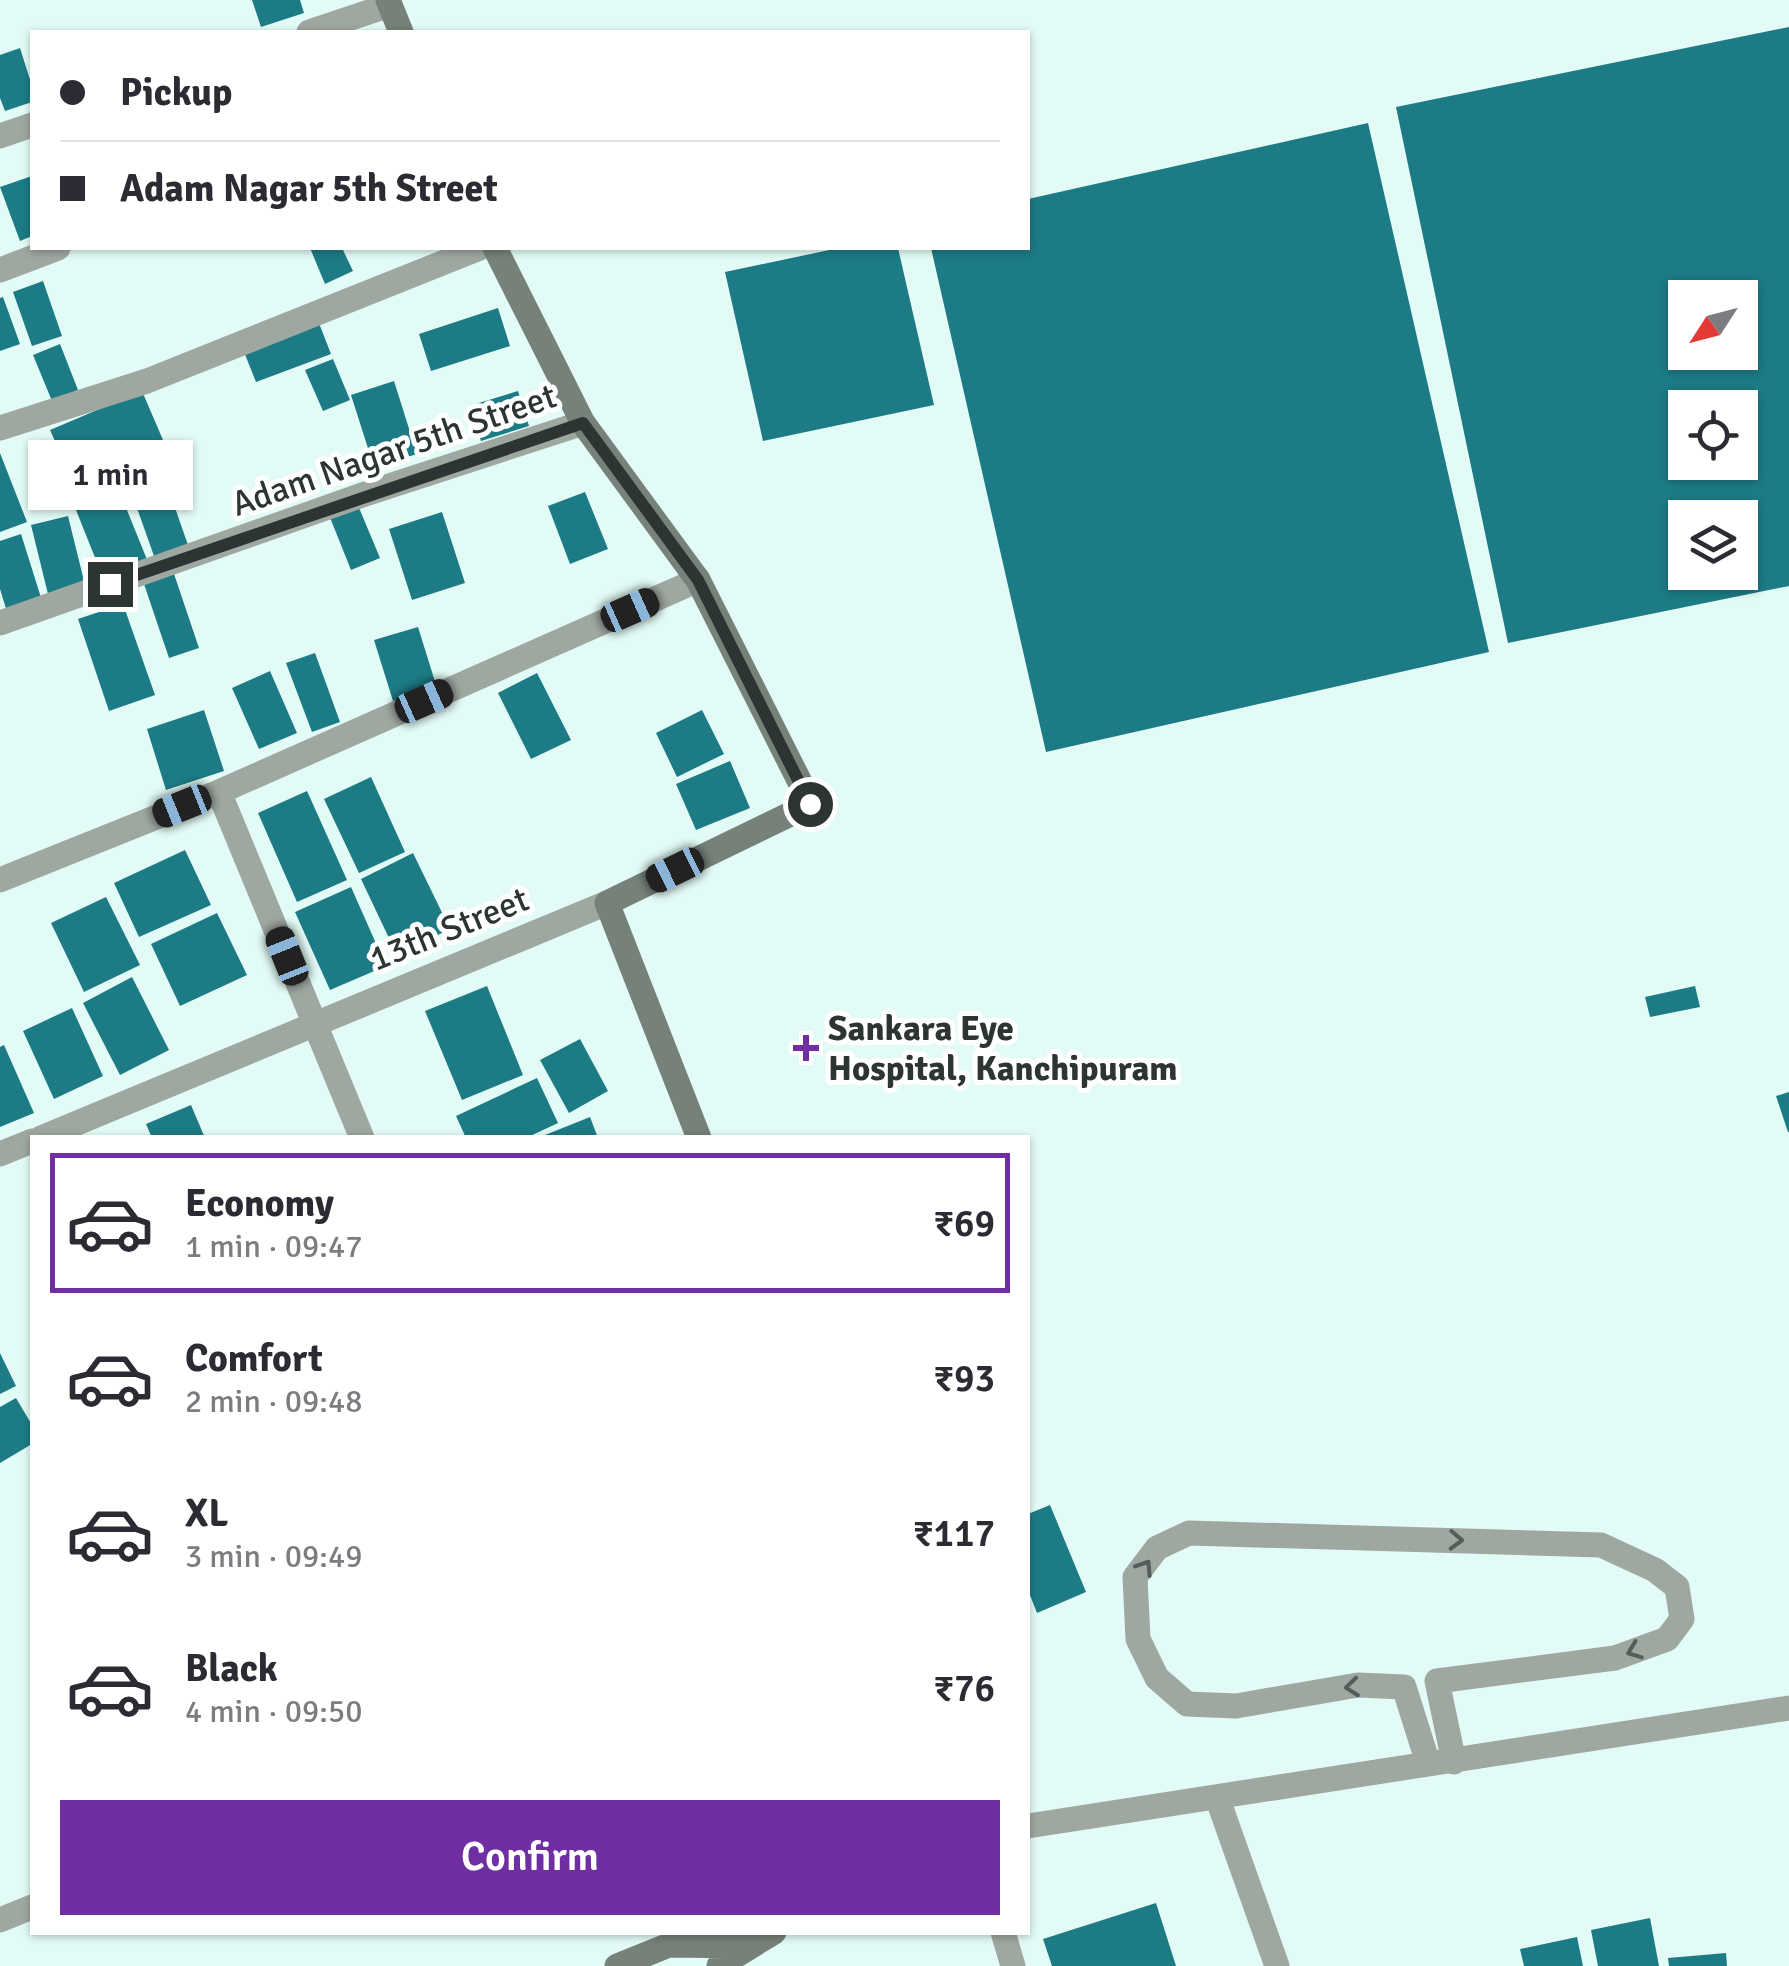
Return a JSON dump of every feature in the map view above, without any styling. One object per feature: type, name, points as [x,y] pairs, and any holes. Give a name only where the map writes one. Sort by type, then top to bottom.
[{"type":"street","points":[[315,30],[389,3],[400,30]]},
{"type":"street","points":[[0,136],[30,126]]},
{"type":"street","points":[[0,270],[53,250]]},
{"type":"street","points":[[0,428],[147,380],[475,250]]},
{"type":"street","points":[[496,250],[583,423],[698,580],[810,804],[607,903],[699,1135]]},
{"type":"street","name":"Adam Nagar 5th Street","points":[[0,623],[368,492],[583,423]]},
{"type":"street","points":[[0,880],[218,792],[698,580]]},
{"type":"street","points":[[218,792],[361,1135]]},
{"type":"street","name":"13th Street","points":[[73,1132],[314,1022],[607,903]]},
{"type":"street","points":[[0,1154],[30,1142]]},
{"type":"street","points":[[1188,1533],[1601,1545],[1654,1570],[1677,1586],[1682,1619],[1667,1638],[1615,1658],[1404,1687],[1358,1685],[1236,1706],[1187,1704],[1158,1678],[1138,1639],[1135,1578],[1157,1548],[1188,1533]]},
{"type":"street","points":[[1437,1681],[1454,1762]]},
{"type":"street","points":[[1404,1687],[1428,1763]]},
{"type":"street","points":[[1030,1826],[1789,1708]]},
{"type":"street","points":[[1218,1797],[1277,1966]]},
{"type":"street","points":[[0,1920],[30,1908]]},
{"type":"street","points":[[719,1966],[768,1935]]},
{"type":"street","points":[[1004,1935],[1013,1966]]},
{"type":"street","points":[[617,1966],[669,1946],[746,1946]]},
{"type":"building","points":[[252,0],[300,0],[304,13],[261,27]]},
{"type":"building","points":[[1789,27],[1789,586],[1508,643],[1396,107]]},
{"type":"building","points":[[20,48],[30,80],[30,103],[5,111],[0,98],[0,55]]},
{"type":"building","points":[[1368,123],[1489,652],[1046,752],[931,250],[1030,250],[1030,199]]},
{"type":"building","points":[[30,177],[30,237],[20,241],[0,187]]},
{"type":"building","points":[[311,250],[343,250],[353,271],[325,284]]},
{"type":"building","points":[[830,250],[898,250],[934,405],[763,441],[725,272]]},
{"type":"building","points":[[43,281],[62,336],[32,346],[13,292]]},
{"type":"building","points":[[3,297],[20,344],[0,351],[0,298]]},
{"type":"building","points":[[498,308],[510,346],[431,371],[419,334]]},
{"type":"building","points":[[317,318],[331,354],[256,382],[242,347]]},
{"type":"building","points":[[60,344],[78,390],[52,401],[33,355]]},
{"type":"building","points":[[333,359],[350,400],[323,411],[305,370]]},
{"type":"building","points":[[394,381],[417,454],[374,467],[351,395]]},
{"type":"building","points":[[142,391],[169,454],[78,493],[50,430]]},
{"type":"building","points":[[518,391],[529,426],[481,441],[469,406]]},
{"type":"building","points":[[0,453],[27,522],[0,532]]},
{"type":"building","points":[[166,482],[188,545],[154,556],[132,494]]},
{"type":"building","points":[[118,488],[148,562],[104,580],[74,505]]},
{"type":"building","points":[[585,492],[608,549],[570,564],[548,506]]},
{"type":"building","points":[[357,503],[380,558],[351,570],[329,515]]},
{"type":"building","points":[[442,512],[465,583],[412,600],[389,529]]},
{"type":"building","points":[[68,516],[85,585],[48,594],[31,525]]},
{"type":"building","points":[[21,534],[43,604],[8,615],[0,589],[0,541]]},
{"type":"building","points":[[173,571],[199,648],[169,658],[143,581]]},
{"type":"building","points":[[123,604],[155,695],[109,711],[78,619]]},
{"type":"building","points":[[418,627],[437,688],[393,701],[374,640]]},
{"type":"building","points":[[315,653],[340,722],[312,732],[286,663]]},
{"type":"building","points":[[270,671],[297,733],[259,749],[232,688]]},
{"type":"building","points":[[537,673],[571,740],[531,759],[498,693]]},
{"type":"building","points":[[204,710],[224,771],[166,790],[147,729]]},
{"type":"building","points":[[702,710],[724,754],[677,777],[656,733]]},
{"type":"building","points":[[730,761],[750,808],[696,830],[676,784]]},
{"type":"building","points":[[371,777],[405,852],[359,873],[324,799]]},
{"type":"building","points":[[307,791],[347,880],[297,902],[258,813]]},
{"type":"building","points":[[185,850],[211,905],[139,937],[114,883]]},
{"type":"building","points":[[413,853],[450,929],[397,955],[361,879]]},
{"type":"building","points":[[351,887],[386,966],[330,990],[295,912]]},
{"type":"building","points":[[106,897],[140,965],[84,992],[51,923]]},
{"type":"building","points":[[217,913],[247,975],[180,1006],[151,944]]},
{"type":"building","points":[[132,977],[169,1050],[120,1075],[83,1003]]},
{"type":"building","points":[[487,986],[523,1075],[462,1100],[425,1011]]},
{"type":"building","points":[[1695,986],[1700,1007],[1650,1017],[1645,997]]},
{"type":"building","points":[[72,1008],[103,1076],[54,1099],[23,1031]]},
{"type":"building","points":[[580,1039],[608,1091],[569,1113],[540,1060]]},
{"type":"building","points":[[4,1045],[34,1113],[0,1127],[0,1047]]},
{"type":"building","points":[[537,1078],[558,1123],[532,1135],[465,1135],[456,1116]]},
{"type":"building","points":[[1789,1092],[1789,1132],[1788,1132],[1776,1096]]},
{"type":"building","points":[[191,1105],[204,1135],[151,1135],[146,1124]]},
{"type":"building","points":[[590,1117],[597,1135],[545,1135]]},
{"type":"building","points":[[0,1353],[16,1386],[0,1394]]},
{"type":"building","points":[[16,1398],[30,1422],[30,1445],[0,1463],[0,1407]]},
{"type":"building","points":[[1050,1505],[1086,1592],[1037,1613],[1030,1595],[1030,1513]]},
{"type":"building","points":[[1156,1903],[1176,1966],[1052,1966],[1043,1939]]},
{"type":"building","points":[[1650,1918],[1659,1966],[1598,1966],[1591,1930]]},
{"type":"building","points":[[1577,1937],[1583,1966],[1524,1966],[1520,1949]]},
{"type":"building","points":[[1726,1953],[1727,1966],[1669,1966],[1668,1958]]},
{"type":"place","name":"Sankara Eye Hospital, Kanchipuram","points":[[806,1048]]},
{"type":"route","points":[[110,584],[368,492],[583,423],[698,580],[810,804]]}]
